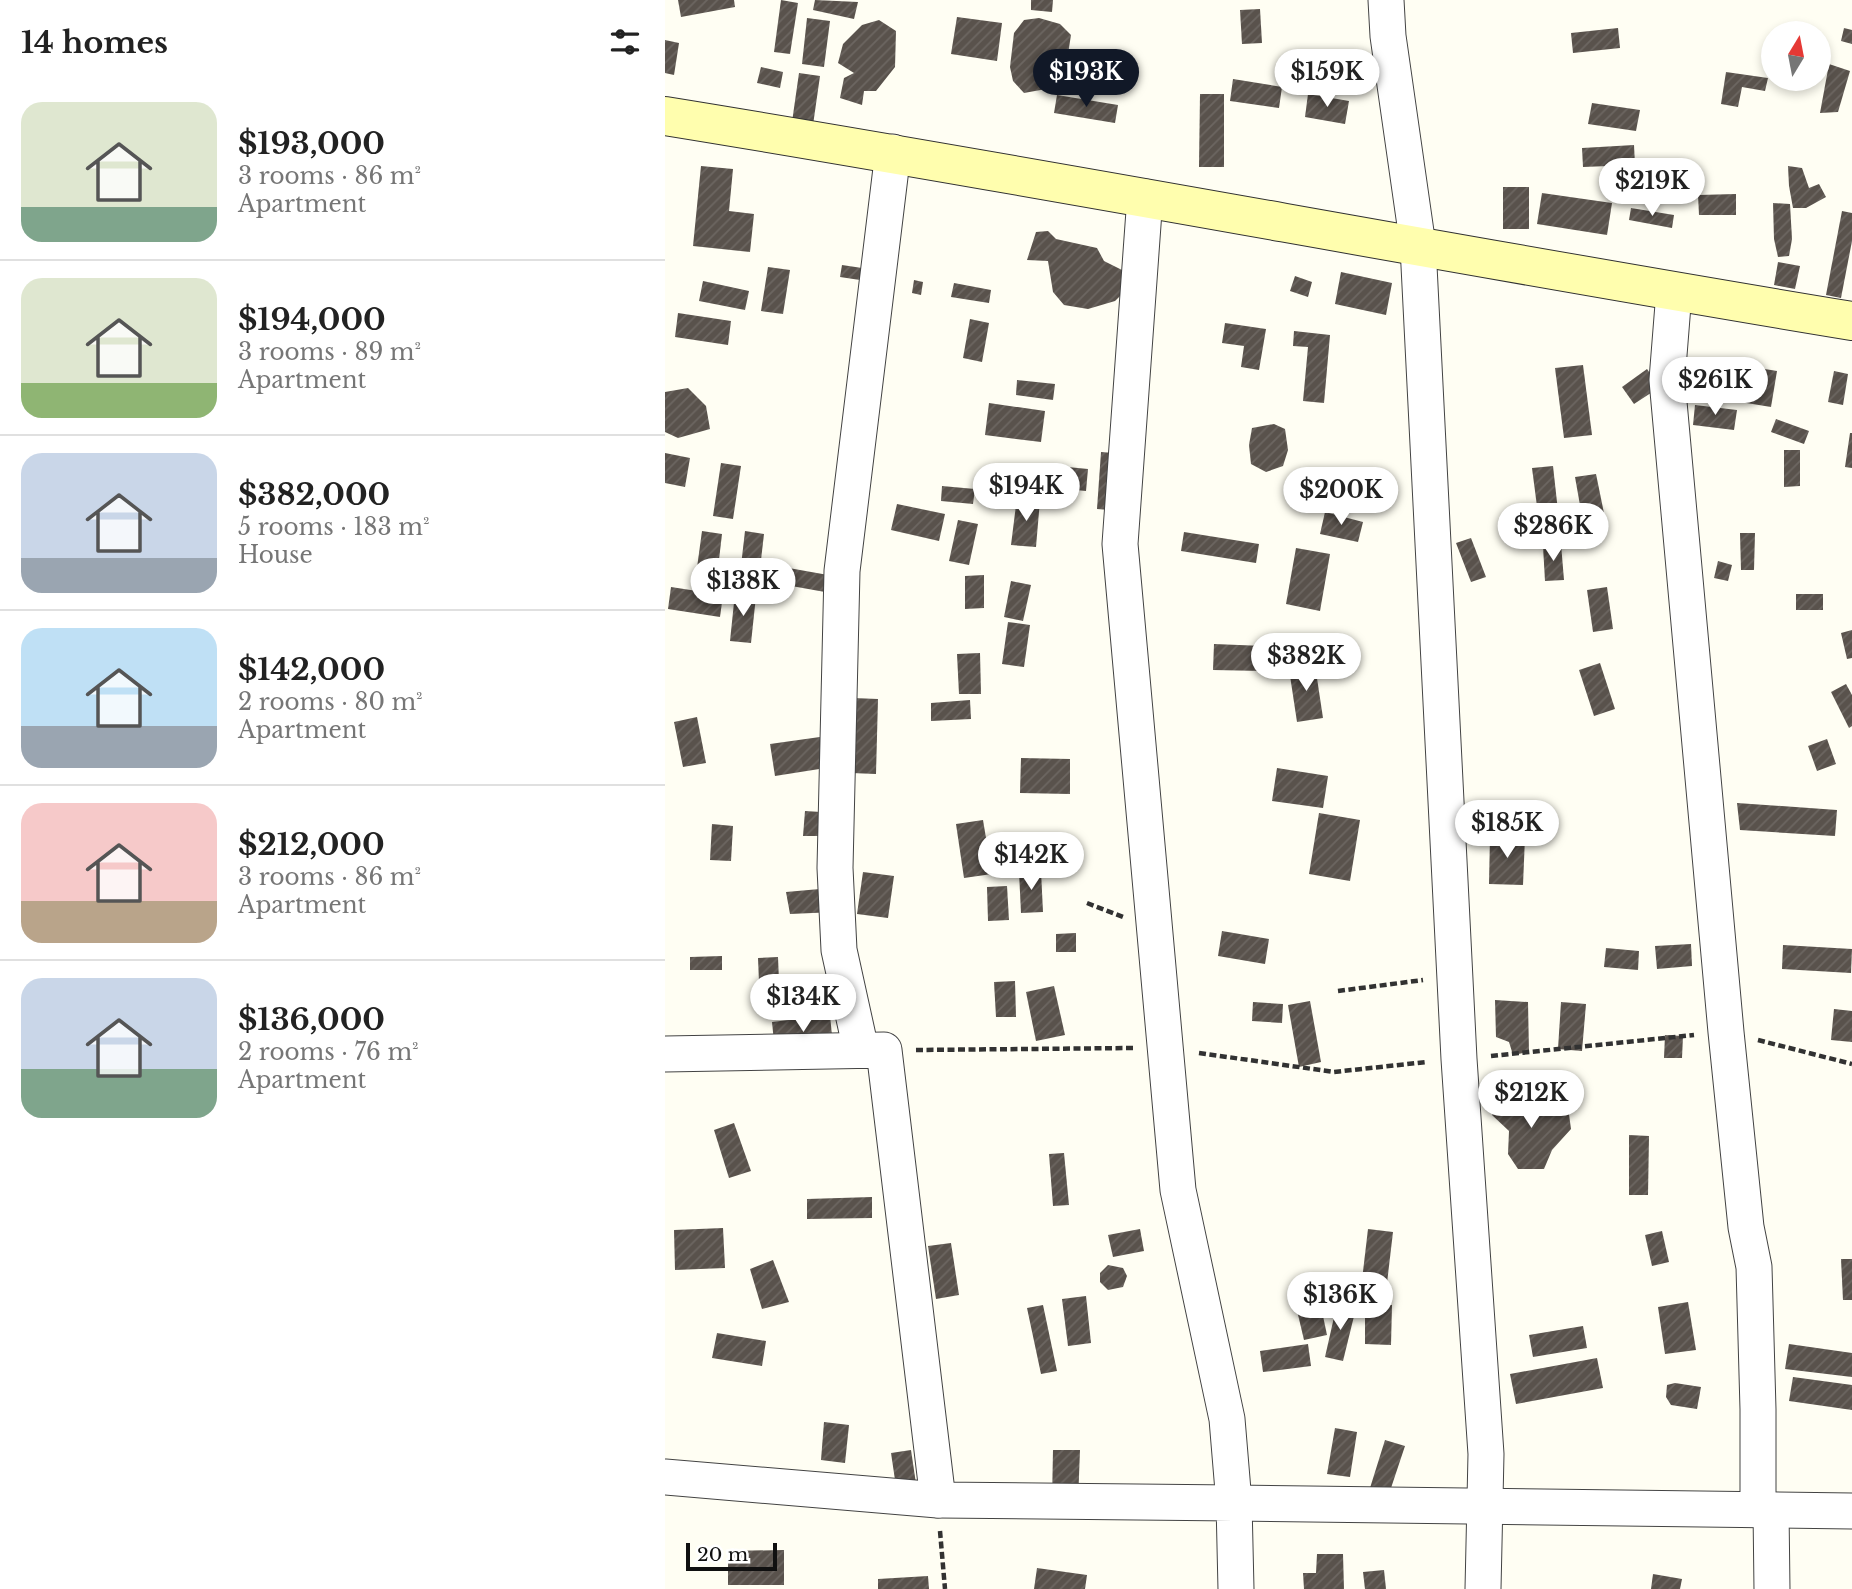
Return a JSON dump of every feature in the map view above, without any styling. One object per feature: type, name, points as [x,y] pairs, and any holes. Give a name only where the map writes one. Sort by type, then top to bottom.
[{"type":"street","points":[[1386,0],[1388,36],[1418,246],[1455,977],[1486,1454],[1483,1589]]},
{"type":"street","points":[[665,116],[893,152],[1674,292],[1852,321]]},
{"type":"street","points":[[893,152],[842,571],[837,895],[839,950],[873,1050],[938,1500]]},
{"type":"street","points":[[1145,198],[1120,544],[1178,1190],[1227,1419],[1234,1503],[1236,1589]]},
{"type":"street","points":[[1674,292],[1667,380],[1726,1032],[1746,1227],[1754,1267],[1758,1409],[1772,1589]]},
{"type":"street","points":[[665,1054],[873,1050]]},
{"type":"street","points":[[665,1477],[938,1500],[1852,1511]]},
{"type":"path","points":[[1338,991],[1455,977]]},
{"type":"path","points":[[1726,1032],[1852,1064]]},
{"type":"path","points":[[873,1050],[1164,1048]]},
{"type":"path","points":[[938,1500],[945,1589]]},
{"type":"building","points":[[678,0],[734,0],[735,7],[681,17]]},
{"type":"building","points":[[781,0],[798,3],[790,54],[774,52]]},
{"type":"building","points":[[815,0],[858,2],[854,19],[813,10]]},
{"type":"building","points":[[1031,0],[1053,0],[1052,12],[1031,10]]},
{"type":"building","points":[[1260,9],[1262,43],[1242,44],[1240,10]]},
{"type":"building","points":[[957,17],[1002,23],[997,61],[951,54]]},
{"type":"building","points":[[807,18],[830,21],[824,67],[802,64]]},
{"type":"building","points":[[1039,18],[1060,24],[1071,35],[1065,73],[1060,83],[1024,93],[1013,81],[1010,67],[1014,33],[1024,20]]},
{"type":"building","points":[[879,20],[896,31],[895,67],[876,91],[864,91],[862,105],[840,98],[844,78],[854,73],[838,63],[843,44],[862,25]]},
{"type":"building","points":[[1618,28],[1620,48],[1573,53],[1571,33]]},
{"type":"building","points":[[1844,28],[1852,30],[1852,44],[1841,41]]},
{"type":"building","points":[[665,40],[679,43],[674,75],[665,73]]},
{"type":"building","points":[[1831,65],[1850,71],[1838,112],[1820,113],[1824,91],[1831,91]]},
{"type":"building","points":[[761,67],[783,72],[780,88],[757,83]]},
{"type":"building","points":[[1726,72],[1761,77],[1761,90],[1742,87],[1738,107],[1721,104]]},
{"type":"building","points":[[799,73],[820,76],[813,125],[792,122]]},
{"type":"building","points":[[1233,79],[1282,87],[1279,108],[1230,101]]},
{"type":"building","points":[[1200,94],[1224,94],[1224,167],[1199,167]]},
{"type":"building","points":[[1308,94],[1349,101],[1345,124],[1305,117]]},
{"type":"building","points":[[1057,95],[1118,105],[1115,123],[1054,113]]},
{"type":"building","points":[[1592,103],[1640,110],[1636,131],[1588,124]]},
{"type":"building","points":[[1634,145],[1635,165],[1583,167],[1582,148]]},
{"type":"building","points":[[701,166],[733,169],[729,211],[754,214],[750,252],[693,246]]},
{"type":"building","points":[[1788,166],[1802,168],[1809,188],[1819,184],[1826,197],[1806,208],[1793,208]]},
{"type":"building","points":[[1503,187],[1529,187],[1529,229],[1503,229]]},
{"type":"building","points":[[1542,193],[1612,203],[1607,235],[1537,224]]},
{"type":"building","points":[[1736,194],[1736,215],[1699,215],[1698,195]]},
{"type":"building","points":[[1773,203],[1790,204],[1792,239],[1789,256],[1778,257],[1774,239]]},
{"type":"building","points":[[1631,208],[1674,215],[1672,228],[1629,220]]},
{"type":"building","points":[[1842,211],[1852,213],[1852,241],[1841,298],[1826,295]]},
{"type":"building","points":[[1048,231],[1056,239],[1097,248],[1104,261],[1122,270],[1127,289],[1115,301],[1088,309],[1064,305],[1053,292],[1048,261],[1027,260],[1036,232]]},
{"type":"building","points":[[1778,262],[1800,266],[1795,289],[1774,285]]},
{"type":"building","points":[[842,265],[862,268],[860,280],[840,277]]},
{"type":"building","points":[[768,267],[790,270],[783,314],[761,311]]},
{"type":"building","points":[[1341,272],[1392,283],[1386,315],[1335,304]]},
{"type":"building","points":[[1295,276],[1312,282],[1308,297],[1290,291]]},
{"type":"building","points":[[914,280],[923,282],[921,295],[912,293]]},
{"type":"building","points":[[703,281],[749,291],[745,310],[699,301]]},
{"type":"building","points":[[954,283],[991,290],[989,303],[951,297]]},
{"type":"building","points":[[678,313],[731,321],[728,345],[675,337]]},
{"type":"building","points":[[970,319],[989,323],[982,362],[963,358]]},
{"type":"building","points":[[1225,323],[1266,329],[1259,370],[1241,367],[1244,346],[1222,343]]},
{"type":"building","points":[[1294,331],[1330,335],[1324,403],[1303,401],[1308,347],[1293,346]]},
{"type":"building","points":[[1722,362],[1777,371],[1771,407],[1716,398]]},
{"type":"building","points":[[1583,365],[1592,435],[1564,438],[1555,368]]},
{"type":"building","points":[[1647,369],[1660,387],[1634,404],[1622,387]]},
{"type":"building","points":[[1834,371],[1848,374],[1843,405],[1828,402]]},
{"type":"building","points":[[1017,380],[1055,384],[1053,400],[1016,395]]},
{"type":"building","points":[[688,388],[706,406],[710,429],[678,438],[665,432],[665,392]]},
{"type":"building","points":[[989,403],[1045,411],[1041,442],[985,435]]},
{"type":"building","points":[[1695,405],[1737,410],[1734,430],[1693,425]]},
{"type":"building","points":[[1776,419],[1809,431],[1804,444],[1771,432]]},
{"type":"building","points":[[1274,424],[1285,429],[1288,450],[1283,466],[1266,472],[1251,464],[1249,445],[1252,428]]},
{"type":"building","points":[[1852,433],[1852,468],[1845,467]]},
{"type":"building","points":[[1784,450],[1800,450],[1800,486],[1784,487]]},
{"type":"building","points":[[1101,452],[1127,454],[1122,511],[1097,509]]},
{"type":"building","points":[[665,453],[690,458],[685,487],[665,483]]},
{"type":"building","points":[[721,463],[741,466],[733,519],[713,516]]},
{"type":"building","points":[[1047,465],[1088,469],[1086,491],[1044,487]]},
{"type":"building","points":[[1553,466],[1558,511],[1538,514],[1532,468]]},
{"type":"building","points":[[1596,474],[1605,518],[1583,522],[1575,477]]},
{"type":"building","points":[[942,486],[975,489],[973,504],[941,501]]},
{"type":"building","points":[[1017,497],[1040,500],[1036,547],[1011,545]]},
{"type":"building","points":[[897,504],[945,514],[939,541],[891,530]]},
{"type":"building","points":[[1325,512],[1363,522],[1358,542],[1320,534]]},
{"type":"building","points":[[958,520],[978,524],[969,565],[949,561]]},
{"type":"building","points":[[702,531],[722,534],[717,577],[696,575]]},
{"type":"building","points":[[745,531],[764,534],[758,586],[739,583]]},
{"type":"building","points":[[1184,532],[1259,544],[1256,563],[1181,551]]},
{"type":"building","points":[[1740,533],[1755,533],[1754,570],[1741,570]]},
{"type":"building","points":[[1471,538],[1486,577],[1471,582],[1456,543]]},
{"type":"building","points":[[1561,544],[1564,580],[1545,581],[1543,546]]},
{"type":"building","points":[[1296,548],[1330,554],[1320,611],[1286,604]]},
{"type":"building","points":[[1718,561],[1732,565],[1728,581],[1714,578]]},
{"type":"building","points":[[772,565],[828,575],[825,592],[769,582]]},
{"type":"building","points":[[984,575],[984,608],[965,609],[965,576]]},
{"type":"building","points":[[1011,581],[1031,585],[1023,621],[1004,617]]},
{"type":"building","points":[[671,587],[723,595],[720,617],[668,609]]},
{"type":"building","points":[[1607,587],[1613,629],[1593,632],[1587,590]]},
{"type":"building","points":[[735,593],[756,596],[751,643],[730,641]]},
{"type":"building","points":[[1796,594],[1823,594],[1823,610],[1796,610]]},
{"type":"building","points":[[1008,622],[1030,625],[1024,667],[1002,664]]},
{"type":"building","points":[[1852,630],[1852,658],[1847,659],[1841,633]]},
{"type":"building","points":[[1214,644],[1264,646],[1263,671],[1213,670]]},
{"type":"building","points":[[980,653],[981,694],[959,694],[957,654]]},
{"type":"building","points":[[1600,663],[1615,709],[1594,716],[1579,670]]},
{"type":"building","points":[[1315,665],[1323,718],[1297,722],[1289,669]]},
{"type":"building","points":[[1846,684],[1852,695],[1852,726],[1849,728],[1831,692]]},
{"type":"building","points":[[853,698],[878,699],[876,774],[851,773]]},
{"type":"building","points":[[970,700],[971,719],[931,721],[931,703]]},
{"type":"building","points":[[697,717],[706,763],[683,767],[674,722]]},
{"type":"building","points":[[827,736],[832,767],[775,776],[770,744]]},
{"type":"building","points":[[1827,739],[1836,764],[1817,771],[1808,746]]},
{"type":"building","points":[[1021,758],[1070,759],[1070,794],[1020,793]]},
{"type":"building","points":[[1277,768],[1328,776],[1323,808],[1272,801]]},
{"type":"building","points":[[1737,803],[1837,810],[1835,836],[1740,830]]},
{"type":"building","points":[[805,811],[821,812],[819,836],[803,836]]},
{"type":"building","points":[[1319,813],[1360,820],[1350,881],[1309,874]]},
{"type":"building","points":[[983,820],[992,874],[964,878],[956,824]]},
{"type":"building","points":[[712,824],[733,826],[731,861],[710,860]]},
{"type":"building","points":[[1490,836],[1525,837],[1523,885],[1489,884]]},
{"type":"building","points":[[1041,871],[1043,912],[1021,913],[1019,872]]},
{"type":"building","points":[[863,872],[894,876],[888,918],[857,914]]},
{"type":"building","points":[[1007,886],[1009,920],[988,921],[987,887]]},
{"type":"building","points":[[831,888],[835,912],[790,914],[786,892]]},
{"type":"building","points":[[1222,931],[1269,939],[1265,964],[1218,956]]},
{"type":"building","points":[[1076,933],[1076,952],[1056,952],[1056,934]]},
{"type":"building","points":[[1691,944],[1692,966],[1657,969],[1655,946]]},
{"type":"building","points":[[1783,945],[1852,949],[1851,973],[1782,969]]},
{"type":"building","points":[[1606,948],[1639,951],[1638,970],[1604,967]]},
{"type":"building","points":[[722,956],[722,970],[690,970],[690,957]]},
{"type":"building","points":[[778,957],[780,1006],[760,1006],[758,958]]},
{"type":"building","points":[[1015,981],[1016,1017],[996,1017],[994,982]]},
{"type":"building","points":[[1054,986],[1065,1035],[1036,1041],[1026,992]]},
{"type":"building","points":[[1495,1000],[1528,1002],[1529,1052],[1513,1055],[1509,1042],[1496,1037]]},
{"type":"building","points":[[1310,1001],[1321,1062],[1299,1067],[1288,1005]]},
{"type":"building","points":[[1253,1002],[1283,1004],[1282,1023],[1252,1021]]},
{"type":"building","points":[[1561,1002],[1586,1004],[1582,1051],[1558,1049]]},
{"type":"building","points":[[1834,1009],[1852,1011],[1852,1042],[1831,1040]]},
{"type":"building","points":[[830,1015],[833,1046],[775,1052],[772,1022]]},
{"type":"building","points":[[1665,1035],[1683,1036],[1682,1058],[1664,1058]]},
{"type":"building","points":[[1510,1095],[1530,1099],[1538,1111],[1555,1105],[1568,1107],[1571,1129],[1552,1150],[1544,1169],[1518,1169],[1508,1154],[1509,1131],[1492,1115],[1496,1099]]},
{"type":"building","points":[[734,1123],[751,1171],[729,1178],[714,1130]]},
{"type":"building","points":[[1629,1135],[1649,1136],[1648,1195],[1629,1195]]},
{"type":"building","points":[[1064,1153],[1069,1205],[1053,1206],[1049,1154]]},
{"type":"building","points":[[872,1197],[872,1218],[807,1219],[807,1199]]},
{"type":"building","points":[[723,1228],[725,1268],[675,1270],[674,1230]]},
{"type":"building","points":[[1140,1229],[1144,1251],[1113,1257],[1108,1235]]},
{"type":"building","points":[[1368,1229],[1393,1232],[1385,1300],[1360,1297]]},
{"type":"building","points":[[1662,1231],[1669,1262],[1652,1266],[1645,1235]]},
{"type":"building","points":[[951,1243],[959,1295],[936,1299],[928,1246]]},
{"type":"building","points":[[1841,1259],[1852,1259],[1852,1300],[1843,1300]]},
{"type":"building","points":[[773,1260],[789,1302],[762,1309],[750,1269]]},
{"type":"building","points":[[1108,1265],[1123,1268],[1127,1276],[1123,1287],[1108,1290],[1100,1282],[1100,1273]]},
{"type":"building","points":[[1086,1296],[1091,1343],[1068,1346],[1062,1299]]},
{"type":"building","points":[[1319,1297],[1327,1335],[1304,1340],[1295,1302]]},
{"type":"building","points":[[1688,1302],[1696,1350],[1665,1354],[1658,1307]]},
{"type":"building","points":[[1337,1304],[1356,1308],[1343,1361],[1325,1357]]},
{"type":"building","points":[[1043,1305],[1057,1371],[1041,1374],[1027,1308]]},
{"type":"building","points":[[1365,1305],[1392,1305],[1391,1345],[1365,1344]]},
{"type":"building","points":[[1583,1326],[1587,1348],[1533,1357],[1529,1335]]},
{"type":"building","points":[[717,1333],[766,1341],[762,1366],[712,1358]]},
{"type":"building","points":[[1308,1344],[1311,1366],[1263,1372],[1260,1351]]},
{"type":"building","points":[[1789,1344],[1852,1353],[1852,1377],[1785,1369]]},
{"type":"building","points":[[1597,1358],[1603,1388],[1516,1404],[1510,1374]]},
{"type":"building","points":[[1793,1377],[1852,1385],[1852,1410],[1789,1401]]},
{"type":"building","points":[[1675,1383],[1701,1387],[1697,1409],[1671,1405],[1666,1397],[1667,1385]]},
{"type":"building","points":[[824,1422],[849,1425],[845,1463],[821,1460]]},
{"type":"building","points":[[1335,1428],[1357,1432],[1350,1477],[1327,1474]]},
{"type":"building","points":[[1385,1440],[1405,1446],[1389,1494],[1370,1488]]},
{"type":"building","points":[[911,1450],[918,1497],[898,1500],[891,1453]]},
{"type":"building","points":[[1053,1450],[1080,1450],[1078,1502],[1052,1501]]},
{"type":"building","points":[[784,1550],[784,1585],[728,1585],[728,1551]]},
{"type":"building","points":[[1317,1554],[1343,1554],[1344,1589],[1304,1589],[1303,1573],[1316,1573]]},
{"type":"building","points":[[1037,1568],[1087,1575],[1085,1589],[1034,1589]]},
{"type":"building","points":[[1384,1570],[1386,1589],[1365,1589],[1363,1572]]},
{"type":"building","points":[[1653,1574],[1682,1579],[1680,1589],[1651,1589]]},
{"type":"building","points":[[928,1576],[929,1589],[878,1589],[878,1579]]}]
